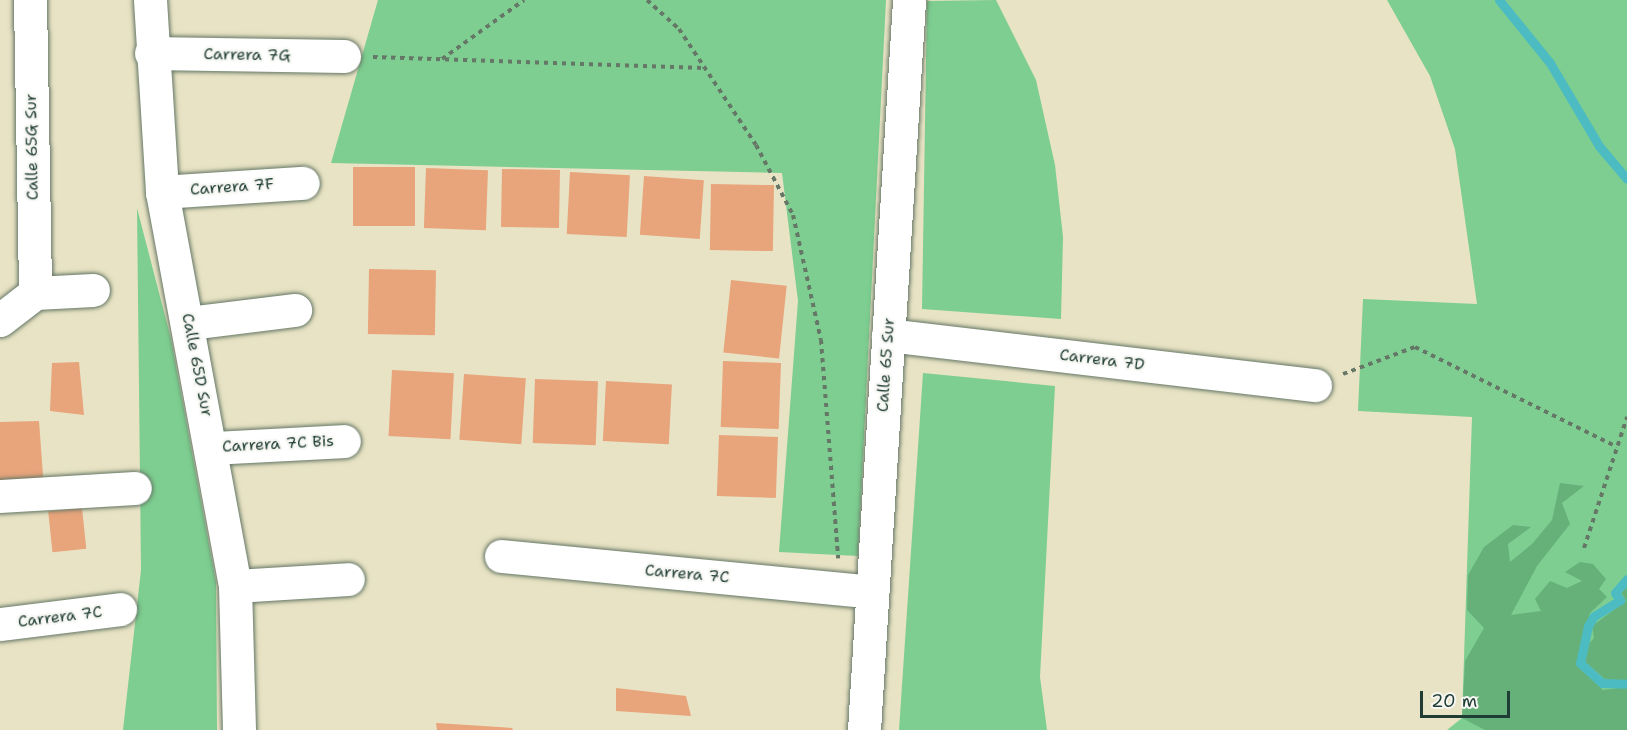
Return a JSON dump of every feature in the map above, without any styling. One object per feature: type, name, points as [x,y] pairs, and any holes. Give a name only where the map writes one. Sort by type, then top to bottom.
[{"type":"street","name":"Calle 65G Sur","points":[[30,0],[34,293]]},
{"type":"street","name":"Calle 65D Sur","points":[[150,0],[151,53],[162,192],[189,323],[235,586],[239,730]]},
{"type":"street","name":"Calle 65 Sur","points":[[864,730],[909,0]]},
{"type":"street","name":"Carrera 7G","points":[[151,53],[344,56]]},
{"type":"street","name":"Carrera 7F","points":[[162,192],[303,183]]},
{"type":"street","points":[[0,320],[34,293],[93,290]]},
{"type":"street","points":[[189,323],[295,310]]},
{"type":"street","name":"Carrera 7D","points":[[888,335],[1315,385]]},
{"type":"street","name":"Carrera 7C Bis","points":[[212,448],[344,441]]},
{"type":"street","points":[[0,496],[135,488]]},
{"type":"street","name":"Carrera 7C","points":[[501,556],[872,592]]},
{"type":"street","points":[[235,586],[348,579]]},
{"type":"street","name":"Carrera 7C","points":[[0,624],[120,609]]},
{"type":"path","points":[[442,59],[524,0]]},
{"type":"path","points":[[647,0],[679,29],[793,215],[820,340],[840,589]]},
{"type":"path","points":[[344,56],[705,68]]},
{"type":"path","points":[[1315,385],[1415,347],[1617,447]]},
{"type":"path","points":[[1584,548],[1627,417]]},
{"type":"green space","points":[[378,0],[886,0],[858,556],[779,552],[798,301],[782,173],[331,163]]},
{"type":"green space","points":[[996,0],[1036,80],[1055,165],[1063,237],[1061,319],[922,309],[927,1]]},
{"type":"green space","points":[[1387,0],[1627,0],[1627,730],[1447,730],[1462,718],[1472,417],[1358,411],[1363,299],[1477,304],[1455,149],[1430,76]]},
{"type":"green space","points":[[137,208],[171,339],[216,582],[217,730],[123,730],[141,570]]},
{"type":"green space","points":[[923,373],[1055,386],[1040,677],[1047,730],[899,730]]},
{"type":"green space","points":[[1560,483],[1584,486],[1562,503],[1570,524],[1537,566],[1511,615],[1541,611],[1535,599],[1550,581],[1567,588],[1582,581],[1565,572],[1580,562],[1593,564],[1606,579],[1599,589],[1607,597],[1590,613],[1577,665],[1603,690],[1627,687],[1627,730],[1485,730],[1462,718],[1465,661],[1484,628],[1467,610],[1468,575],[1484,547],[1513,525],[1531,527],[1508,544],[1510,562],[1532,544],[1552,520]]},
{"type":"green space","points":[[1627,583],[1627,680],[1606,680],[1584,661],[1586,647],[1594,638],[1592,626],[1626,601],[1621,592]]},
{"type":"building","points":[[353,167],[415,167],[415,226],[353,226]]},
{"type":"building","points":[[426,168],[488,170],[486,230],[424,228]]},
{"type":"building","points":[[502,169],[560,170],[559,228],[501,227]]},
{"type":"building","points":[[570,172],[630,175],[627,237],[567,234]]},
{"type":"building","points":[[644,176],[704,180],[700,239],[640,235]]},
{"type":"building","points":[[711,184],[774,185],[773,251],[710,250]]},
{"type":"building","points":[[369,269],[436,270],[435,335],[368,334]]},
{"type":"building","points":[[731,280],[787,286],[779,358],[723,353]]},
{"type":"building","points":[[723,361],[781,363],[779,429],[721,427]]},
{"type":"building","points":[[79,362],[84,415],[50,411],[52,363]]},
{"type":"building","points":[[392,370],[454,373],[450,439],[389,436]]},
{"type":"building","points":[[464,374],[526,378],[521,444],[459,440]]},
{"type":"building","points":[[535,379],[598,381],[596,445],[533,443]]},
{"type":"building","points":[[606,381],[672,384],[669,444],[603,441]]},
{"type":"building","points":[[39,421],[44,489],[0,482],[0,422]]},
{"type":"building","points":[[719,435],[778,437],[776,498],[717,496]]},
{"type":"building","points":[[82,508],[86,549],[52,552],[48,512]]},
{"type":"building","points":[[616,688],[686,696],[691,716],[616,711]]},
{"type":"building","points":[[436,723],[512,728],[513,730],[437,730]]},
{"type":"waterway","points":[[1499,0],[1550,63],[1599,146],[1627,179]]},
{"type":"waterway","points":[[1627,579],[1615,593],[1620,600],[1594,616],[1588,626],[1580,663],[1602,683],[1627,684]]}]
